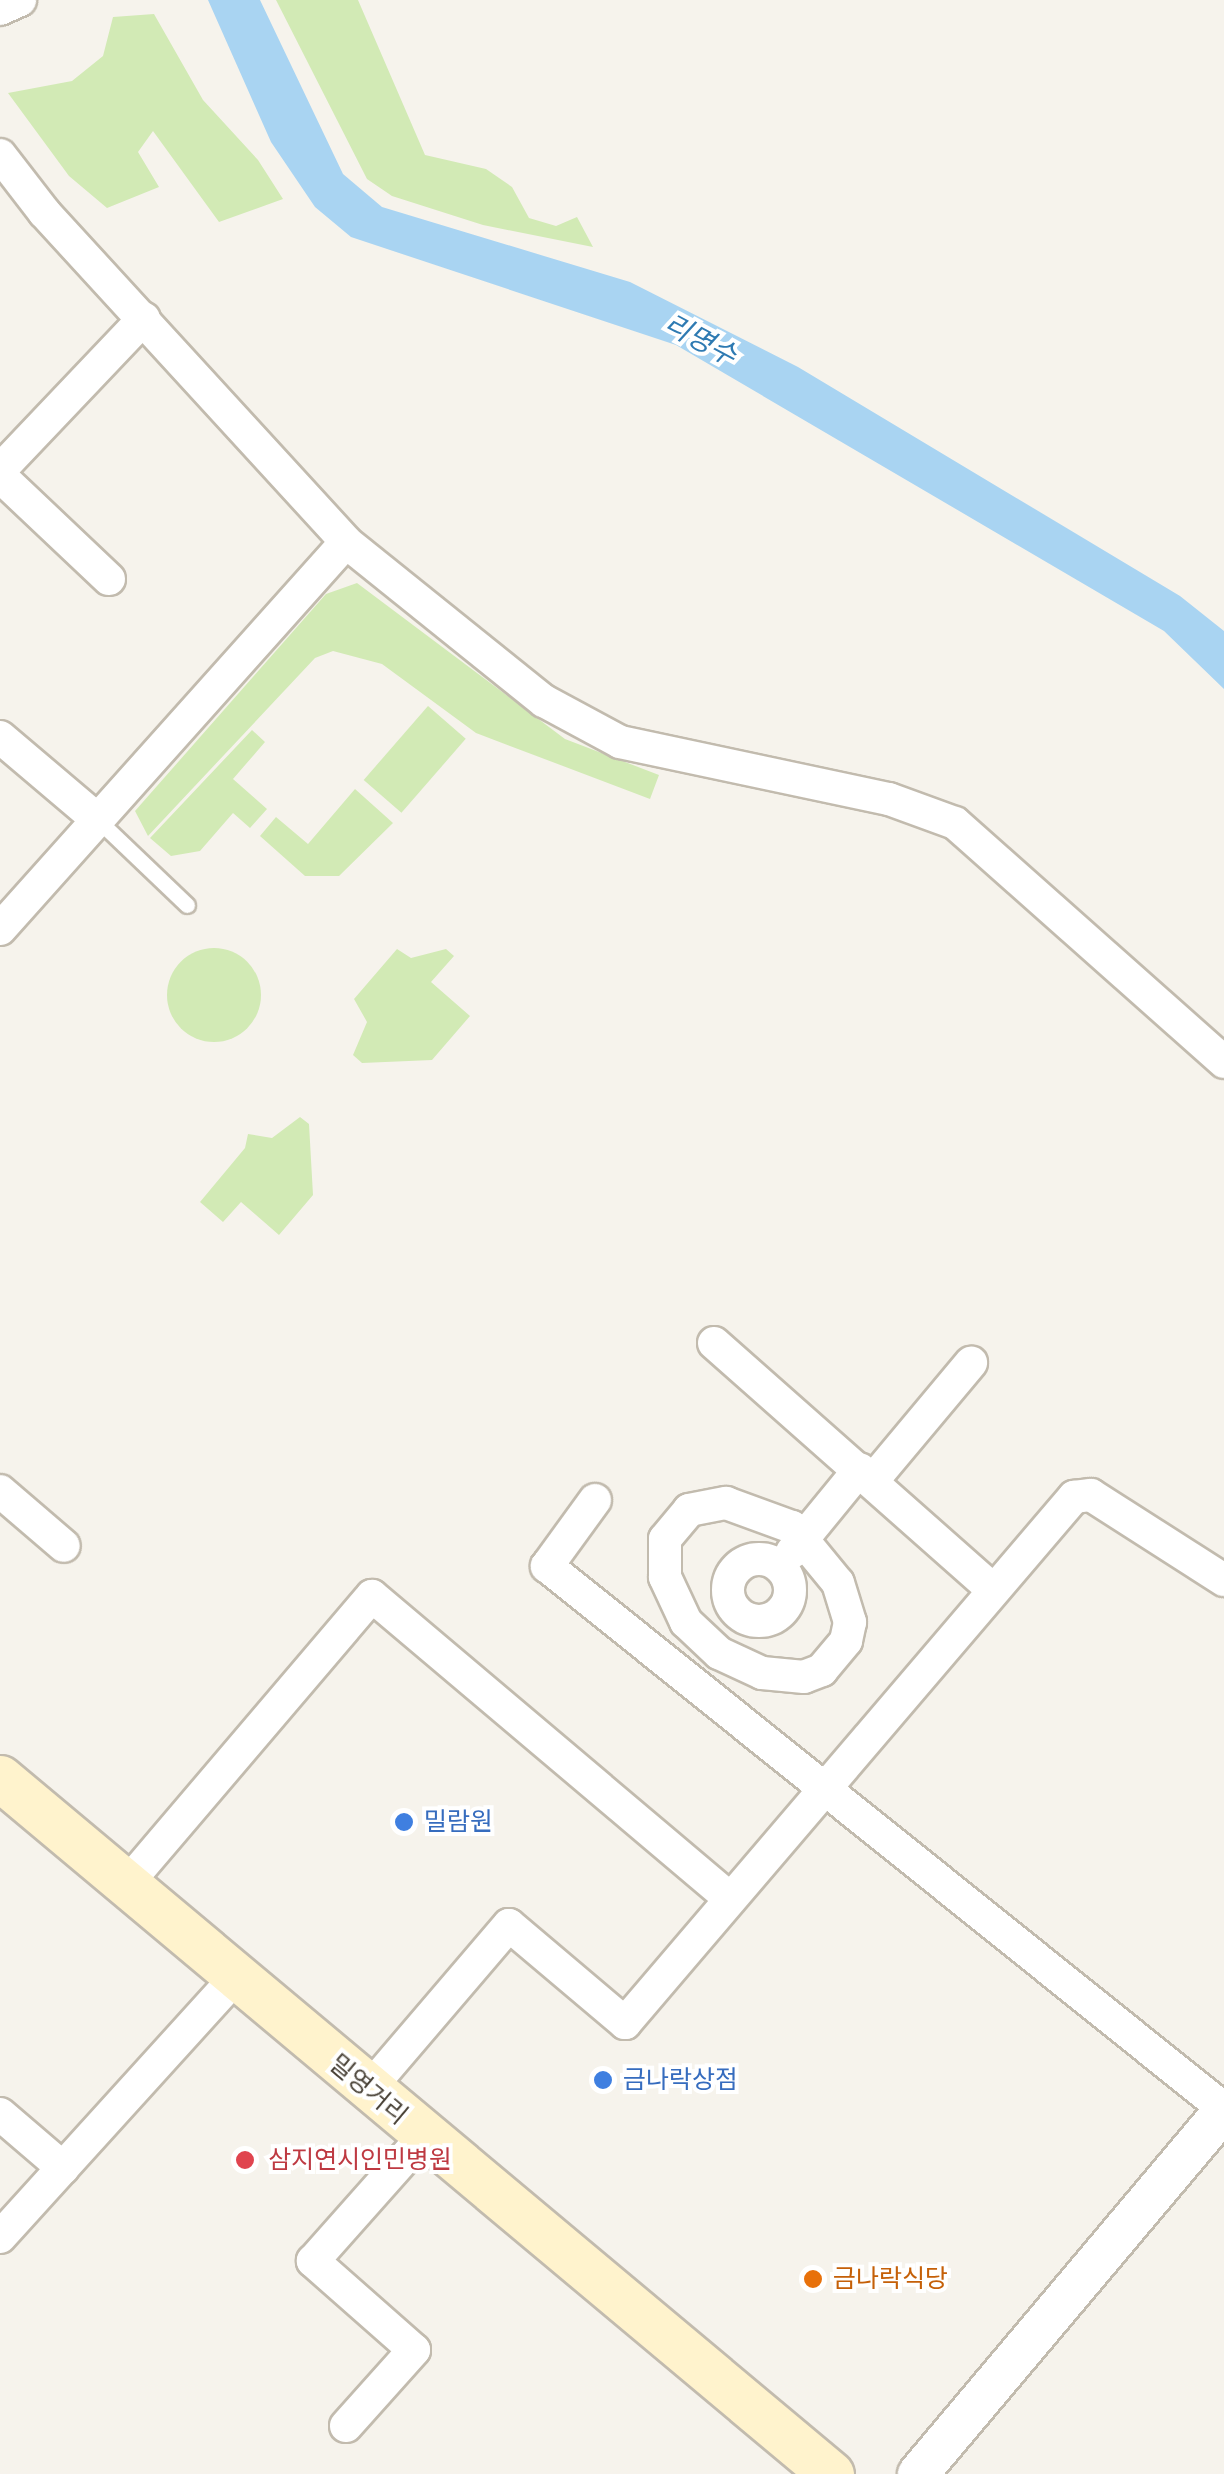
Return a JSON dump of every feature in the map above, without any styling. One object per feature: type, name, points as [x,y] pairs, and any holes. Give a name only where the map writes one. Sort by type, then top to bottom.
[{"type":"main road","name":"밀영거리","points":[[0,1778],[234,1978],[831,2474]]},
{"type":"street","points":[[0,9],[20,0]]},
{"type":"street","points":[[0,155],[44,212],[346,542],[544,702],[620,742],[889,799],[955,823],[1224,1062]]},
{"type":"street","points":[[109,579],[0,473],[144,318]]},
{"type":"street","points":[[0,929],[346,542]]},
{"type":"street","points":[[0,736],[98,820]]},
{"type":"street","points":[[714,1343],[992,1588]]},
{"type":"street","points":[[687,1680],[738,1614],[727,1589],[731,1575],[753,1560],[779,1567],[971,1364]]},
{"type":"street","points":[[0,1490],[64,1546]]},
{"type":"street","points":[[368,2090],[509,1925],[625,2022],[1058,1510],[1074,1497],[1091,1496],[1224,1580]]},
{"type":"street","points":[[596,1500],[547,1566],[1224,2110],[918,2474]]},
{"type":"street","points":[[726,1503],[774,1517],[804,1537],[846,1603],[846,1641],[836,1658],[804,1677],[784,1677],[738,1663],[712,1647],[686,1622],[665,1577],[662,1558],[674,1522],[689,1510],[726,1503]]},
{"type":"street","points":[[125,1886],[372,1596],[730,1899]]},
{"type":"street","points":[[0,2236],[234,1978]]},
{"type":"street","points":[[0,2114],[63,2168]]},
{"type":"street","points":[[346,2426],[414,2350],[313,2261],[424,2136]]},
{"type":"lane","points":[[98,820],[187,905]]},
{"type":"green space","points":[[276,0],[358,0],[425,155],[486,169],[512,187],[529,218],[556,226],[577,217],[593,247],[483,225],[392,196],[367,179]]},
{"type":"green space","points":[[154,14],[203,100],[258,160],[283,199],[219,222],[153,131],[138,152],[159,187],[107,208],[69,176],[8,93],[72,81],[103,56],[113,17]]},
{"type":"green space","points":[[357,583],[565,739],[659,775],[650,799],[476,733],[382,664],[333,651],[315,658],[148,836],[135,811],[326,594]]},
{"type":"green space","points":[[428,706],[466,739],[401,813],[364,780]]},
{"type":"green space","points":[[252,730],[265,742],[233,779],[267,809],[250,828],[233,813],[200,851],[171,856],[150,838]]},
{"type":"green space","points":[[355,789],[393,823],[339,876],[305,876],[260,836],[276,817],[308,844]]},
{"type":"green space","points":[[214,948],[232,952],[247,962],[257,977],[261,995],[257,1013],[247,1028],[232,1038],[214,1042],[196,1038],[181,1028],[171,1013],[167,995],[171,977],[181,962],[196,952]]},
{"type":"green space","points":[[397,949],[411,958],[446,949],[454,956],[431,982],[470,1016],[432,1060],[362,1063],[353,1055],[367,1022],[354,999]]},
{"type":"green space","points":[[300,1117],[309,1124],[313,1195],[279,1235],[241,1202],[223,1222],[200,1202],[245,1148],[248,1134],[272,1138]]},
{"type":"water","name":"리명수","points":[[208,0],[260,0],[343,174],[382,207],[630,282],[798,367],[1180,596],[1224,631],[1224,689],[1164,631],[676,345],[351,237],[315,207],[271,142]]},
{"type":"place","name":"밀람원","points":[[404,1822]]},
{"type":"place","name":"금나락상점","points":[[603,2080]]},
{"type":"place","name":"삼지연시인민병원","points":[[245,2160]]},
{"type":"place","name":"금나락식당","points":[[813,2279]]}]
